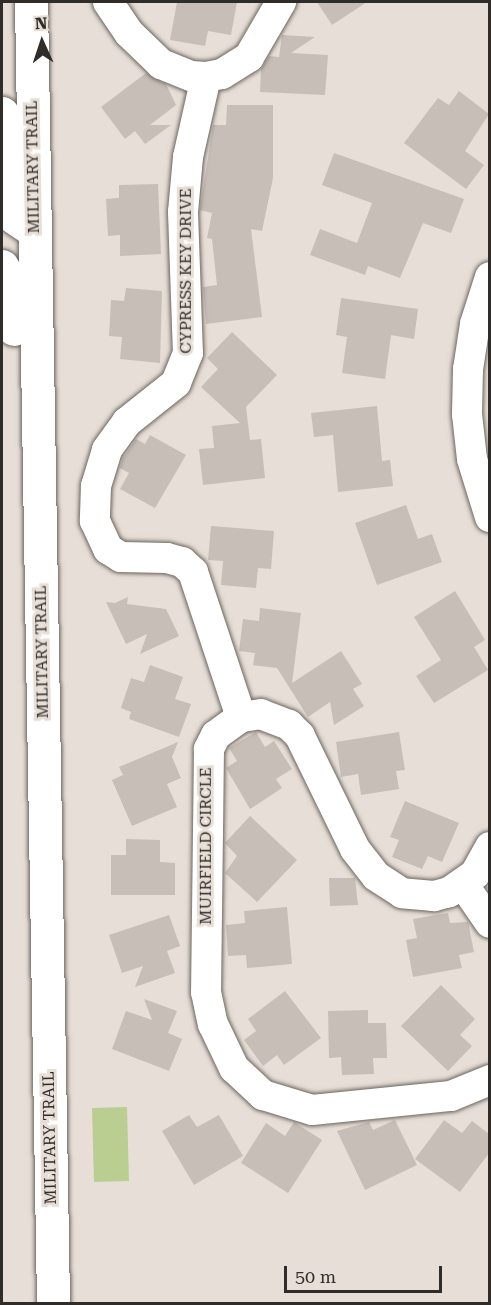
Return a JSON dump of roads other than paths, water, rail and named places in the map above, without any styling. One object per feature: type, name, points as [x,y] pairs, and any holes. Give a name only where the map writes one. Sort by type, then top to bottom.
[{"type":"main road","name":"MILITARY TRAIL","points":[[32,2],[53,1304]]},
{"type":"main road","points":[[2,113],[6,212],[34,231]]},
{"type":"main road","points":[[2,266],[12,286],[18,518],[40,556]]},
{"type":"street","points":[[108,2],[129,33],[161,64],[190,76],[206,77],[222,74],[249,57],[281,2]]},
{"type":"street","name":"CYPRESS KEY DRIVE","points":[[206,77],[188,157],[183,212],[188,353],[176,383],[127,422],[107,450],[96,486],[95,521],[108,549],[121,557],[167,558],[182,562],[193,572],[241,717]]},
{"type":"street","points":[[489,277],[475,324],[468,369],[467,414],[472,459],[489,517]]},
{"type":"street","points":[[241,717],[261,714],[289,724],[300,736],[336,818],[355,849],[388,886],[417,896],[434,896],[463,884],[475,874],[489,847]]},
{"type":"street","name":"MUIRFIELD CIRCLE","points":[[241,717],[216,735],[206,765],[209,839],[206,992],[213,1024],[234,1068],[263,1095],[312,1110],[451,1096],[489,1080]]},
{"type":"street","points":[[463,884],[489,923]]}]
